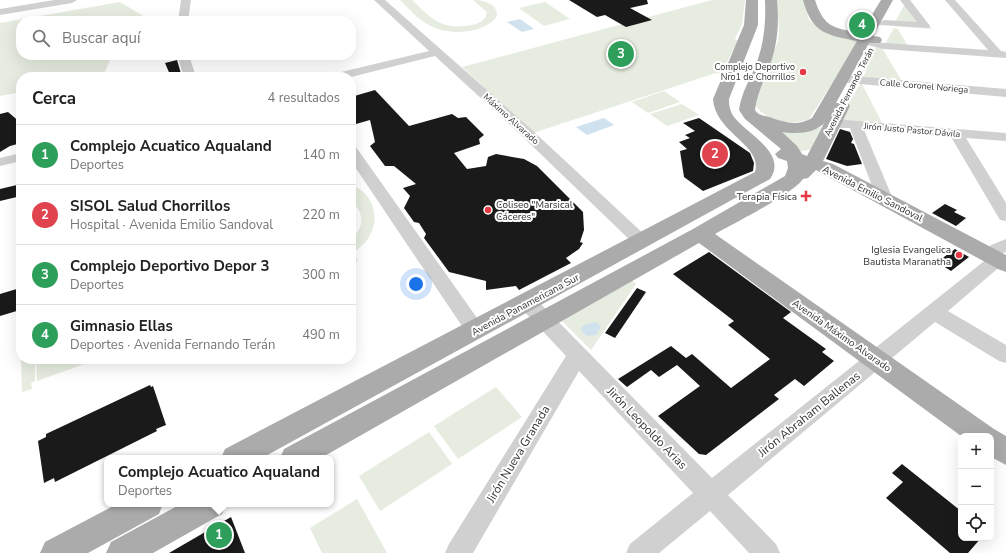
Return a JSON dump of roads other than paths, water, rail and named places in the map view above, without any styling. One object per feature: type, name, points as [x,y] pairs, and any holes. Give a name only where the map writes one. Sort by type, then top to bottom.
[{"type":"main road","points":[[737,129],[722,112],[720,103],[751,25],[752,0]]},
{"type":"main road","points":[[299,455],[772,194],[799,159],[785,143],[751,116],[747,110],[749,96],[769,48],[772,31],[771,0]]},
{"type":"main road","points":[[809,0],[816,19],[824,26],[869,41]]},
{"type":"main road","name":"Avenida Fernando Terán","points":[[799,159],[826,121],[849,80],[869,41],[887,0]]},
{"type":"main road","name":"Avenida Fernando Terán","points":[[869,41],[884,23],[897,0]]},
{"type":"main road","name":"Avenida Fernando Terán","points":[[747,106],[753,114],[761,120],[783,127],[805,128],[826,121]]},
{"type":"main road","name":"Avenida Emilio Sandoval","points":[[737,129],[799,159],[827,168],[885,199],[1003,256]]},
{"type":"main road","name":"Avenida Panamericana Sur","points":[[241,455],[476,330],[763,174],[765,165],[761,153],[737,129]]},
{"type":"main road","name":"Avenida Máximo Alvarado","points":[[700,234],[979,433]]},
{"type":"main road","points":[[994,443],[1006,452]]},
{"type":"main road","points":[[56,553],[142,507]]},
{"type":"main road","points":[[122,553],[206,507]]},
{"type":"street","points":[[0,12],[72,0]]},
{"type":"street","points":[[184,16],[186,0]]},
{"type":"street","name":"Máximo Alvarado","points":[[379,0],[527,133],[641,241]]},
{"type":"street","points":[[884,23],[925,26],[906,0]]},
{"type":"street","points":[[950,0],[1002,55]]},
{"type":"street","points":[[869,41],[1002,55]]},
{"type":"street","points":[[356,72],[437,52]]},
{"type":"street","points":[[185,60],[188,72]]},
{"type":"street","name":"Calle Coronel Noriega","points":[[849,80],[1006,93]]},
{"type":"street","name":"Jirón Justo Pastor Dávila","points":[[826,121],[855,125],[1006,137]]},
{"type":"street","name":"Avenida Fernando Terán","points":[[855,125],[882,188],[885,199]]},
{"type":"street","points":[[956,133],[1006,216]]},
{"type":"street","points":[[356,157],[476,330]]},
{"type":"street","points":[[0,162],[16,158]]},
{"type":"street","name":"Jirón Abraham Ballenas","points":[[639,553],[933,311],[1003,256]]},
{"type":"street","name":"Jirón Leopoldo Arias","points":[[528,302],[767,553]]},
{"type":"street","points":[[933,311],[1006,355]]},
{"type":"street","name":"Jirón Nueva Granada","points":[[458,553],[578,354]]},
{"type":"water","points":[[520,19],[534,29],[522,32],[507,22]]},
{"type":"water","points":[[604,118],[614,125],[587,135],[576,127]]},
{"type":"water","points":[[595,322],[601,326],[596,335],[587,336],[582,332],[581,328],[584,325]]},
{"type":"place","name":"Gimnasio Ellas","points":[[862,25]]},
{"type":"place","name":"Complejo Deportivo Depor 3","points":[[621,54]]},
{"type":"place","name":"Complejo Deportivo Nro1 de Chorrillos","points":[[803,72]]},
{"type":"place","name":"SISOL Salud Chorrillos","points":[[715,154]]},
{"type":"place","name":"Terapia Física","points":[[806,196]]},
{"type":"place","name":"Coliseo \"Marsical Cáceres\"","points":[[488,210]]},
{"type":"place","name":"Iglesia Evangelica Bautista Maranatha","points":[[959,255]]},
{"type":"place","name":"Complejo Acuatico Aqualand","points":[[219,535]]}]
